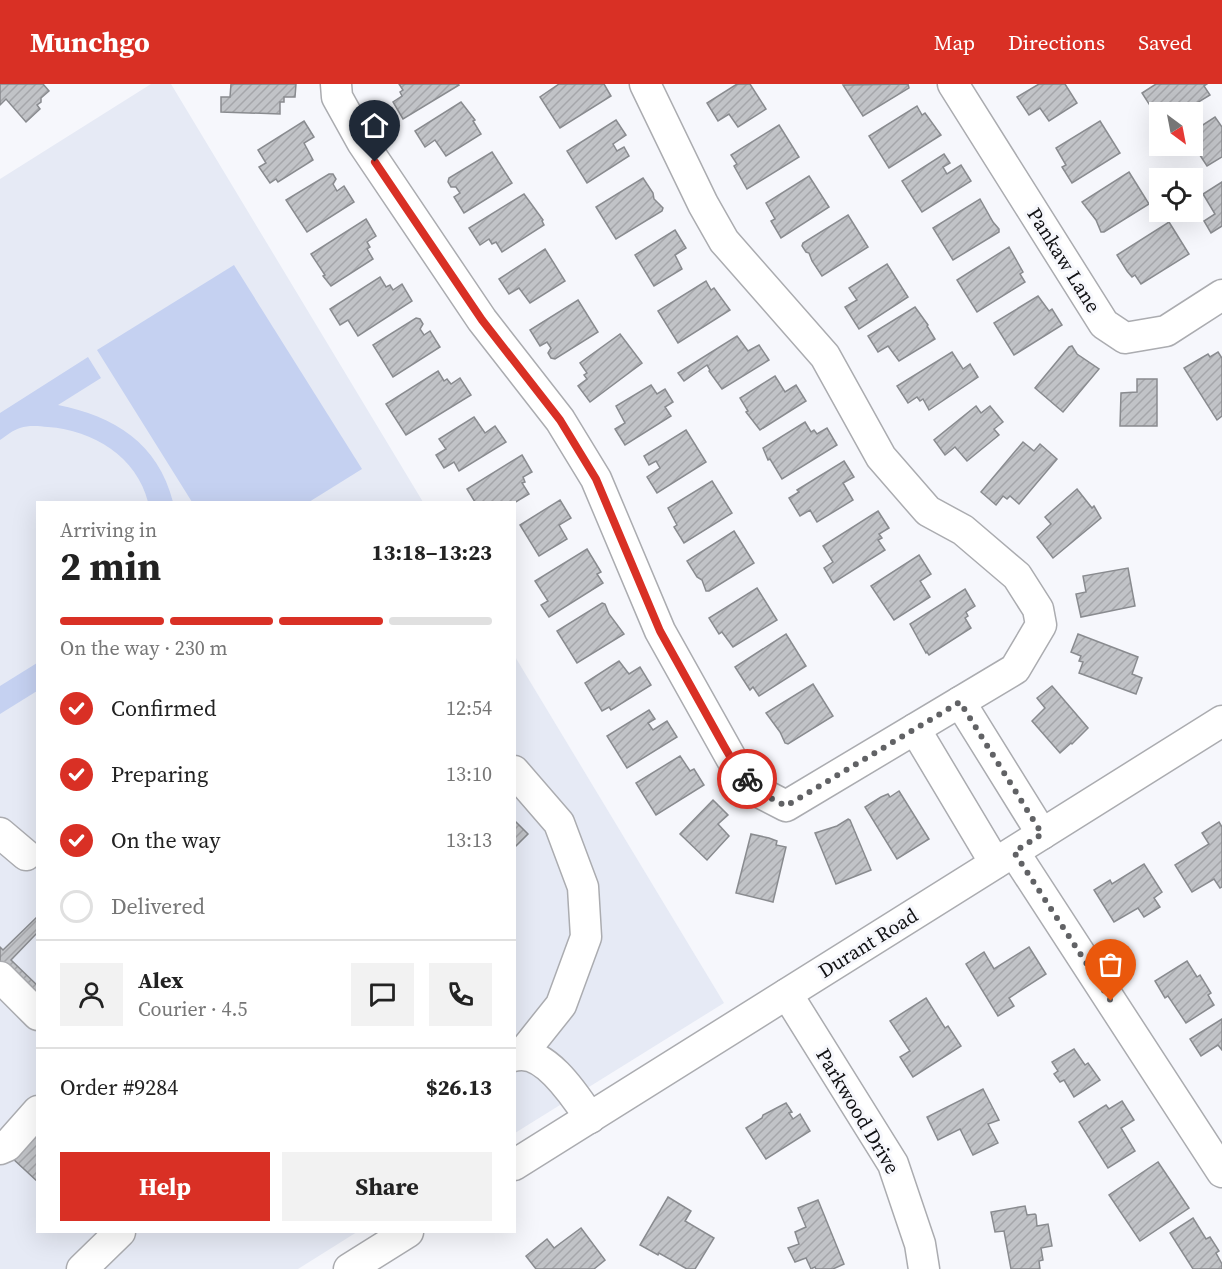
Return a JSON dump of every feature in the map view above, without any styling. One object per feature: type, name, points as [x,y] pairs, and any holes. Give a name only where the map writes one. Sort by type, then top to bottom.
[{"type":"street","points":[[336,84],[338,97],[368,152],[482,320],[560,420],[596,479],[660,631],[735,765],[757,791],[786,806],[1015,669],[1041,625],[1038,609],[1017,576],[963,530],[928,511],[881,457],[825,356],[724,242],[645,84]]},
{"type":"street","name":"Pankaw Lane","points":[[953,84],[1104,324],[1125,338],[1166,331],[1222,295]]},
{"type":"street","points":[[960,702],[1042,834]]},
{"type":"street","name":"Durant Road","points":[[516,1164],[1222,721]]},
{"type":"street","points":[[915,729],[1222,1172]]},
{"type":"street","points":[[516,773],[559,823],[583,887],[586,937],[561,1005],[518,1055],[542,1062],[565,1083],[590,1118]]},
{"type":"street","points":[[0,833],[26,855]]},
{"type":"street","points":[[0,977],[36,1013]]},
{"type":"street","name":"Parkwood Drive","points":[[787,994],[893,1164],[920,1244],[924,1269]]},
{"type":"street","points":[[0,1149],[7,1146],[36,1113]]},
{"type":"street","points":[[82,1269],[119,1233]]},
{"type":"street","points":[[349,1269],[406,1233]]},
{"type":"shaded area","points":[[151,84],[171,84],[422,501],[36,501],[36,1233],[355,1233],[298,1269],[0,1269],[0,179]]},
{"type":"shaded area","points":[[234,265],[362,469],[311,501],[191,501],[97,350]]},
{"type":"shaded area","points":[[88,357],[101,378],[58,405],[97,416],[131,436],[145,448],[157,464],[173,501],[148,501],[134,472],[123,459],[97,440],[81,434],[65,429],[30,426],[17,429],[0,440],[0,413]]},
{"type":"shaded area","points":[[516,658],[724,1003],[516,1132]]},
{"type":"shaded area","points":[[36,664],[36,692],[0,714],[0,686]]},
{"type":"building","points":[[0,84],[43,84],[49,91],[37,105],[40,109],[26,122],[6,99],[0,105]]},
{"type":"building","points":[[231,84],[296,84],[295,97],[284,97],[284,102],[280,102],[280,114],[221,112],[221,97],[230,97]]},
{"type":"building","points":[[399,84],[459,85],[403,119],[393,102],[402,96],[400,92],[403,90]]},
{"type":"building","points":[[559,84],[604,84],[611,96],[560,128],[540,97]]},
{"type":"building","points":[[737,84],[750,84],[766,109],[738,127],[729,114],[718,121],[707,103]]},
{"type":"building","points":[[908,84],[909,88],[863,116],[843,85]]},
{"type":"building","points":[[1039,84],[1065,84],[1077,103],[1049,121],[1040,108],[1029,115],[1017,97]]},
{"type":"building","points":[[1156,84],[1207,84],[1204,86],[1210,95],[1198,102],[1149,102],[1149,104],[1142,93]]},
{"type":"building","points":[[461,102],[475,120],[473,121],[481,134],[446,156],[435,140],[425,147],[415,131]]},
{"type":"building","points":[[917,106],[922,115],[925,113],[941,135],[889,168],[869,136]]},
{"type":"building","points":[[1215,117],[1222,127],[1222,157],[1207,166],[1200,156],[1203,156],[1203,125]]},
{"type":"building","points":[[616,120],[626,135],[613,144],[617,151],[624,147],[629,156],[587,183],[567,151]]},
{"type":"building","points":[[304,121],[314,137],[304,143],[313,160],[278,182],[276,179],[270,183],[259,167],[266,163],[258,150]]},
{"type":"building","points":[[1100,121],[1120,153],[1072,183],[1062,167],[1066,165],[1056,148]]},
{"type":"building","points":[[779,125],[799,157],[747,189],[734,166],[737,164],[731,155]]},
{"type":"building","points":[[492,152],[512,183],[464,213],[454,197],[460,193],[456,187],[451,187],[448,182],[449,178]]},
{"type":"building","points":[[944,154],[950,163],[943,167],[947,174],[961,165],[971,181],[922,212],[902,181]]},
{"type":"building","points":[[1129,172],[1149,204],[1101,232],[1096,220],[1082,202]]},
{"type":"building","points":[[329,174],[333,174],[336,179],[333,184],[337,191],[344,186],[354,202],[307,232],[286,200]]},
{"type":"building","points":[[809,176],[829,207],[781,238],[771,221],[775,219],[766,203]]},
{"type":"building","points":[[643,178],[653,193],[654,199],[663,208],[662,211],[616,239],[596,207]]},
{"type":"building","points":[[1222,182],[1222,226],[1211,233],[1204,221],[1215,214],[1203,194]]},
{"type":"building","points":[[524,194],[543,220],[544,225],[502,252],[496,242],[492,244],[489,239],[480,245],[469,228]]},
{"type":"building","points":[[980,199],[999,232],[953,260],[933,228]]},
{"type":"building","points":[[848,215],[868,247],[822,276],[809,253],[802,246],[803,243]]},
{"type":"building","points":[[366,219],[376,236],[367,242],[370,247],[367,249],[373,259],[331,286],[311,254]]},
{"type":"building","points":[[1169,222],[1189,254],[1141,284],[1135,275],[1132,277],[1127,271],[1117,255]]},
{"type":"building","points":[[675,230],[686,248],[675,255],[682,269],[654,286],[635,255]]},
{"type":"building","points":[[1009,247],[1023,272],[1020,274],[1025,282],[977,312],[957,280]]},
{"type":"building","points":[[545,249],[565,281],[530,303],[519,288],[509,294],[499,279]]},
{"type":"building","points":[[887,264],[908,297],[859,329],[845,307],[857,300],[849,288]]},
{"type":"building","points":[[380,277],[386,287],[390,285],[393,290],[402,284],[412,301],[358,336],[348,320],[340,325],[330,309]]},
{"type":"building","points":[[706,281],[711,290],[714,288],[730,310],[678,343],[658,311]]},
{"type":"building","points":[[1038,296],[1049,311],[1052,309],[1062,325],[1014,355],[994,323]]},
{"type":"building","points":[[578,300],[598,332],[555,359],[551,358],[548,353],[551,348],[547,342],[540,346],[530,330]]},
{"type":"building","points":[[915,307],[935,339],[899,361],[888,346],[878,352],[868,336]]},
{"type":"building","points":[[416,318],[420,319],[423,324],[420,329],[424,335],[430,331],[440,347],[393,377],[373,345]]},
{"type":"building","points":[[620,334],[642,363],[590,402],[578,386],[587,379],[584,375],[587,373],[580,363]]},
{"type":"building","points":[[737,336],[748,351],[759,345],[769,360],[722,389],[707,365],[684,381],[678,373]]},
{"type":"building","points":[[1072,346],[1077,354],[1099,369],[1063,412],[1035,388]]},
{"type":"building","points":[[952,352],[963,369],[970,364],[978,377],[929,410],[923,399],[920,401],[917,397],[908,403],[897,386]]},
{"type":"building","points":[[1218,352],[1222,358],[1222,416],[1217,420],[1184,368],[1208,354],[1210,357]]},
{"type":"building","points":[[438,371],[444,381],[447,379],[451,384],[460,378],[471,395],[406,435],[386,404]]},
{"type":"building","points":[[775,376],[785,392],[796,385],[806,401],[760,430],[746,412],[748,411],[740,398]]},
{"type":"building","points":[[1137,379],[1157,379],[1157,426],[1120,426],[1121,393],[1137,392]]},
{"type":"building","points":[[651,385],[657,394],[665,389],[673,402],[665,407],[671,416],[625,445],[615,429],[625,423],[616,406]]},
{"type":"building","points":[[976,406],[981,413],[990,406],[1003,422],[994,429],[999,435],[967,461],[955,447],[945,455],[934,440]]},
{"type":"building","points":[[474,417],[485,433],[495,426],[506,442],[459,471],[454,462],[444,468],[436,455],[446,449],[439,439]]},
{"type":"building","points":[[805,422],[811,432],[814,430],[817,434],[827,428],[837,445],[782,479],[770,459],[768,460],[763,448]]},
{"type":"building","points":[[686,430],[706,462],[657,493],[647,477],[660,468],[656,461],[649,465],[644,456]]},
{"type":"building","points":[[1023,442],[1034,451],[1040,444],[1057,459],[1019,504],[1010,496],[1007,499],[1003,496],[996,505],[981,492]]},
{"type":"building","points":[[522,455],[532,472],[523,477],[525,482],[522,483],[529,494],[516,502],[474,501],[467,489]]},
{"type":"building","points":[[844,461],[854,477],[843,483],[853,500],[817,522],[810,510],[800,516],[789,498],[799,492],[797,490]]},
{"type":"building","points":[[712,481],[732,513],[684,543],[674,527],[677,525],[668,508]]},
{"type":"building","points":[[1077,489],[1092,508],[1094,506],[1101,518],[1053,558],[1037,537],[1051,524],[1045,517]]},
{"type":"building","points":[[560,500],[571,518],[559,525],[567,539],[539,556],[520,525]]},
{"type":"building","points":[[878,511],[889,528],[879,534],[882,538],[878,540],[885,550],[833,583],[824,568],[833,562],[823,546]]},
{"type":"building","points":[[734,531],[754,563],[706,591],[702,580],[697,577],[687,561]]},
{"type":"building","points":[[587,549],[601,572],[597,574],[603,583],[549,617],[541,605],[548,601],[535,581]]},
{"type":"building","points":[[919,555],[931,574],[920,581],[930,597],[894,620],[871,586]]},
{"type":"building","points":[[1128,568],[1135,606],[1081,617],[1076,594],[1086,592],[1083,576]]},
{"type":"building","points":[[757,588],[777,620],[733,647],[722,632],[719,634],[709,618]]},
{"type":"building","points":[[965,589],[975,606],[966,612],[968,616],[965,618],[971,628],[929,655],[910,624]]},
{"type":"building","points":[[602,603],[605,604],[609,614],[624,634],[577,663],[557,631]]},
{"type":"building","points":[[786,634],[806,666],[759,696],[753,687],[750,690],[735,667]]},
{"type":"building","points":[[1078,634],[1138,657],[1132,674],[1142,678],[1136,694],[1079,673],[1083,662],[1079,661],[1081,656],[1071,652]]},
{"type":"building","points":[[619,661],[629,674],[640,667],[651,685],[611,710],[609,707],[602,711],[585,683]]},
{"type":"building","points":[[813,684],[833,716],[788,744],[785,743],[766,713]]},
{"type":"building","points":[[1052,686],[1088,728],[1060,753],[1032,721],[1045,708],[1037,698]]},
{"type":"building","points":[[649,710],[655,719],[648,723],[653,730],[667,721],[677,737],[627,768],[607,736]]},
{"type":"building","points":[[680,756],[690,771],[694,769],[704,785],[656,815],[636,783]]},
{"type":"building","points":[[899,791],[929,839],[897,859],[865,807],[881,797],[888,794],[890,797]]},
{"type":"building","points":[[713,800],[728,815],[718,824],[729,836],[707,860],[680,834]]},
{"type":"building","points":[[848,819],[871,870],[836,884],[815,833],[837,826]]},
{"type":"building","points":[[516,822],[528,834],[516,846]]},
{"type":"building","points":[[1219,822],[1222,827],[1222,887],[1220,888],[1214,879],[1192,892],[1175,865],[1209,844],[1202,833]]},
{"type":"building","points":[[751,834],[769,838],[777,841],[776,845],[786,847],[773,902],[736,893]]},
{"type":"building","points":[[1144,864],[1162,892],[1154,898],[1160,907],[1144,917],[1138,908],[1114,922],[1094,890],[1110,880],[1112,884]]},
{"type":"building","points":[[36,918],[36,934],[11,960],[36,984],[36,995],[0,961],[0,947],[3,950]]},
{"type":"building","points":[[1029,947],[1046,974],[1009,998],[1014,1006],[998,1016],[966,964],[984,952],[994,969]]},
{"type":"building","points":[[1187,961],[1197,977],[1200,975],[1211,993],[1208,995],[1214,1005],[1186,1023],[1168,996],[1165,998],[1155,981]]},
{"type":"building","points":[[926,998],[945,1028],[948,1026],[961,1046],[913,1077],[900,1057],[910,1051],[890,1021]]},
{"type":"building","points":[[1222,1019],[1222,1050],[1218,1045],[1201,1056],[1190,1039]]},
{"type":"building","points":[[1074,1049],[1085,1065],[1088,1063],[1100,1080],[1074,1097],[1064,1080],[1060,1082],[1054,1074],[1058,1071],[1052,1062]]},
{"type":"building","points":[[983,1089],[999,1120],[988,1124],[998,1143],[973,1155],[960,1129],[938,1140],[927,1117]]},
{"type":"building","points":[[1122,1101],[1134,1120],[1121,1128],[1135,1151],[1108,1168],[1079,1122],[1106,1105],[1109,1109]]},
{"type":"building","points":[[786,1103],[792,1112],[789,1113],[793,1119],[800,1114],[810,1131],[766,1159],[746,1128],[763,1115]]},
{"type":"building","points":[[36,1132],[36,1180],[11,1157]]},
{"type":"building","points":[[1158,1162],[1189,1208],[1140,1241],[1109,1195]]},
{"type":"building","points":[[668,1197],[691,1211],[685,1221],[714,1238],[695,1269],[687,1269],[640,1245]]},
{"type":"building","points":[[818,1200],[844,1264],[833,1269],[816,1269],[815,1267],[811,1269],[806,1258],[795,1262],[788,1248],[799,1244],[795,1232],[806,1227],[798,1208]]},
{"type":"building","points":[[1025,1206],[1027,1215],[1036,1215],[1037,1226],[1048,1224],[1052,1246],[1041,1248],[1043,1260],[1039,1261],[1040,1269],[1011,1269],[1004,1231],[995,1232],[991,1212]]},
{"type":"building","points":[[1193,1218],[1206,1239],[1210,1237],[1219,1251],[1216,1253],[1222,1269],[1193,1269],[1170,1233]]},
{"type":"building","points":[[581,1228],[605,1260],[594,1269],[536,1269],[526,1256],[547,1239],[554,1248]]},
{"type":"way so far","points":[[747,779],[757,791],[786,806],[960,702],[1042,834],[1014,852],[1111,1001]]},
{"type":"route","points":[[375,162],[482,320],[560,420],[596,479],[660,631],[735,765],[747,779]]}]
